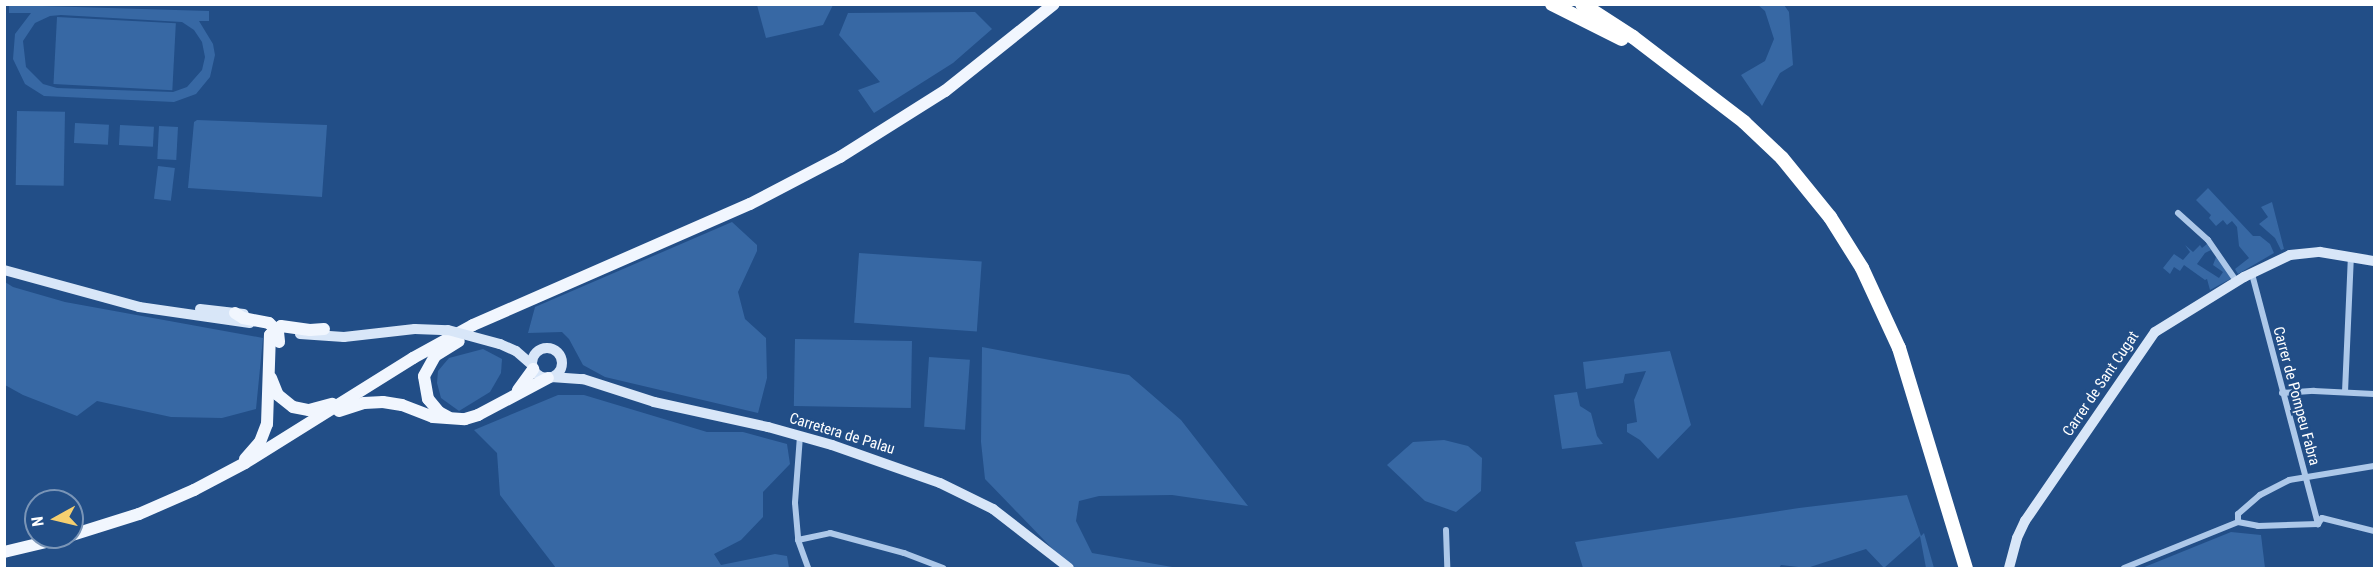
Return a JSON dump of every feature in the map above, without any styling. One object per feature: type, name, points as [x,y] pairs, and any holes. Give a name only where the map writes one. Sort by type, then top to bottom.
[{"type":"highway","points":[[1552,4],[1666,64]]},
{"type":"highway","points":[[1582,4],[1633,37],[1744,122],[1782,158],[1814,196],[1847,243],[1877,297],[1899,348],[1966,568]]},
{"type":"main road","points":[[84,532],[147,511],[238,467],[445,340],[526,300],[750,204],[840,157],[945,91],[1054,4]]},
{"type":"main road","points":[[452,419],[435,408],[426,396],[424,380],[430,362],[470,334],[509,315],[526,300]]},
{"type":"main road","points":[[235,313],[243,318],[269,323],[274,341]]},
{"type":"main road","points":[[256,325],[274,341]]},
{"type":"main road","points":[[238,467],[265,433],[269,371],[274,341],[281,326],[310,330],[324,329]]},
{"type":"main road","points":[[274,341],[294,332]]},
{"type":"main road","points":[[514,395],[533,367]]},
{"type":"main road","points":[[269,371],[276,391],[285,402],[297,408],[318,409],[356,394]]},
{"type":"main road","points":[[310,423],[348,407],[377,402],[396,403],[433,417],[452,419],[474,417],[549,377]]},
{"type":"main road","points":[[4,552],[24,547]]},
{"type":"street","points":[[2178,213],[2208,240],[2237,282]]},
{"type":"street","name":"Carrer de Sant Cugat","points":[[2009,568],[2017,538],[2025,521],[2147,342],[2173,319],[2280,258],[2303,252],[2351,256],[2374,261]]},
{"type":"street","points":[[2345,392],[2351,256]]},
{"type":"street","points":[[4,270],[127,304],[256,325]]},
{"type":"street","name":"Carrer de Pompeu Fabra","points":[[2252,274],[2318,524]]},
{"type":"street","points":[[166,311],[203,309],[324,329],[377,333]]},
{"type":"street","points":[[294,332],[333,337],[414,329],[448,330],[500,344],[516,351],[539,375],[549,377],[560,370],[560,355],[552,349],[516,351]]},
{"type":"street","points":[[533,367],[533,356],[540,349]]},
{"type":"street","name":"Carretera de Palau","points":[[560,355],[582,379]]},
{"type":"street","name":"Carretera de Palau","points":[[549,377],[582,379],[654,402],[800,436],[940,483],[993,509],[1069,568]]},
{"type":"street","points":[[2282,393],[2314,391],[2374,394]]},
{"type":"street","points":[[800,436],[795,503],[798,540],[808,568]]},
{"type":"street","points":[[2238,522],[2238,514],[2260,495],[2289,480],[2374,466]]},
{"type":"street","points":[[2124,568],[2238,522],[2258,526],[2318,524],[2322,518],[2374,531]]},
{"type":"street","points":[[1446,530],[1447,568]]},
{"type":"street","points":[[798,540],[831,533],[904,553],[943,568]]},
{"type":"shaded area","points":[[757,4],[833,5],[823,25],[766,38]]},
{"type":"shaded area","points":[[9,5],[209,11],[209,21],[199,21],[213,44],[215,55],[210,77],[196,94],[174,102],[44,96],[25,84],[13,59],[15,34],[31,13],[9,13]],"holes":[[[50,16],[182,22],[194,30],[202,42],[205,57],[202,70],[187,87],[173,92],[57,88],[43,84],[26,67],[23,41],[35,23]]]},
{"type":"shaded area","points":[[1758,5],[1784,5],[1789,12],[1793,65],[1780,73],[1762,106],[1741,75],[1765,61],[1774,39],[1765,11]]},
{"type":"shaded area","points":[[975,12],[992,29],[953,63],[874,113],[858,90],[880,82],[839,35],[848,13]]},
{"type":"shaded area","points":[[57,17],[176,23],[172,90],[53,84]]},
{"type":"shaded area","points":[[17,111],[65,112],[64,186],[16,185]]},
{"type":"shaded area","points":[[197,120],[327,125],[322,197],[188,188],[194,122]]},
{"type":"shaded area","points":[[75,123],[109,125],[108,145],[74,143]]},
{"type":"shaded area","points":[[120,125],[154,127],[153,147],[119,145]]},
{"type":"shaded area","points":[[159,126],[178,127],[176,160],[157,159]]},
{"type":"shaded area","points":[[158,166],[175,168],[171,201],[154,199]]},
{"type":"shaded area","points":[[2208,188],[2253,236],[2260,236],[2270,244],[2274,253],[2238,274],[2235,269],[2249,258],[2239,246],[2237,227],[2232,221],[2227,225],[2223,220],[2216,226],[2209,218],[2211,215],[2196,200]]},
{"type":"shaded area","points":[[2272,202],[2284,249],[2281,250],[2275,238],[2259,224],[2268,217],[2261,207]]},
{"type":"shaded area","points":[[732,222],[757,245],[757,251],[738,292],[745,319],[766,338],[767,378],[758,413],[605,377],[583,365],[569,339],[562,332],[528,333],[535,307]]},
{"type":"shaded area","points":[[2207,244],[2211,250],[2205,253],[2197,264],[2219,278],[2223,272],[2213,265],[2216,257],[2232,278],[2210,290],[2207,279],[2205,280],[2184,265],[2180,271],[2174,267],[2170,274],[2163,268],[2174,254],[2183,260],[2190,252],[2185,245],[2193,252],[2200,245],[2202,248]]},
{"type":"shaded area","points":[[859,253],[982,262],[977,331],[854,323]]},
{"type":"shaded area","points":[[5,282],[13,287],[65,302],[263,338],[256,409],[222,418],[171,417],[97,401],[77,416],[23,395],[5,385]]},
{"type":"shaded area","points":[[795,339],[912,341],[911,408],[794,406]]},
{"type":"shaded area","points":[[982,347],[1129,375],[1181,420],[1248,506],[1172,495],[1099,496],[1079,501],[1076,521],[1092,553],[1178,568],[1071,568],[985,479],[981,442]]},
{"type":"shaded area","points":[[483,349],[502,359],[501,373],[490,392],[459,411],[441,398],[437,383],[438,371],[449,358]]},
{"type":"shaded area","points":[[1670,351],[1691,425],[1658,459],[1640,440],[1627,432],[1627,424],[1637,422],[1634,400],[1646,371],[1625,374],[1623,383],[1586,389],[1583,362]]},
{"type":"shaded area","points":[[929,357],[970,360],[965,430],[924,427]]},
{"type":"shaded area","points":[[1577,392],[1580,406],[1591,413],[1597,436],[1603,444],[1562,449],[1554,395]]},
{"type":"shaded area","points":[[558,395],[584,395],[707,432],[743,432],[787,444],[790,464],[763,492],[763,517],[741,540],[714,554],[721,565],[775,554],[787,556],[789,568],[556,568],[500,495],[497,453],[474,430]]},
{"type":"shaded area","points":[[1444,440],[1468,446],[1482,458],[1481,491],[1456,512],[1425,501],[1387,465],[1413,442]]},
{"type":"shaded area","points":[[1907,495],[1921,536],[1924,533],[1934,568],[1926,568],[1920,536],[1884,568],[1866,549],[1807,568],[1781,565],[1779,568],[1583,568],[1575,542],[1799,508]]},
{"type":"shaded area","points":[[2231,532],[2261,535],[2265,568],[2142,568]]}]
